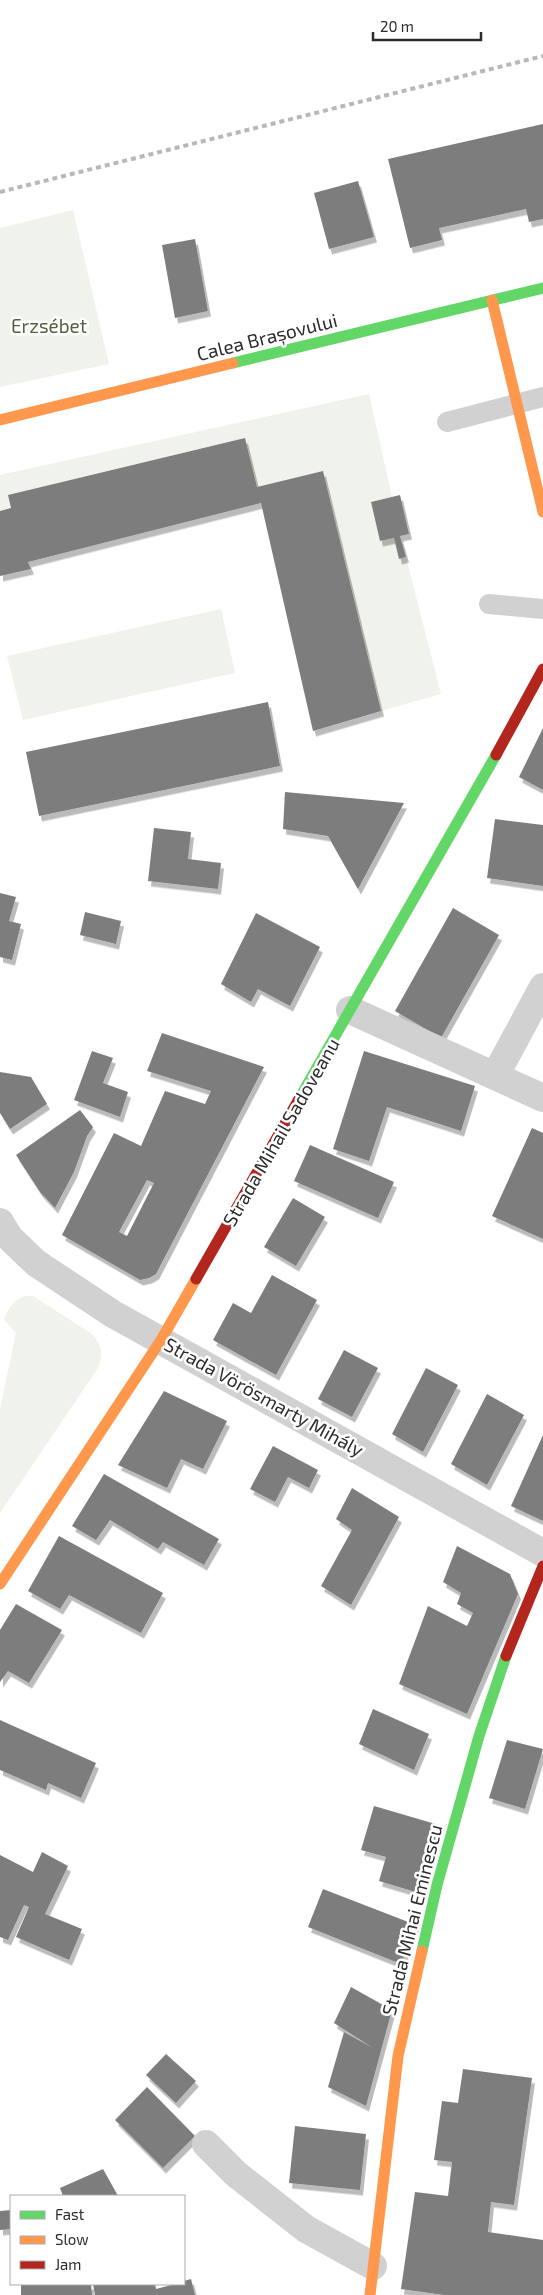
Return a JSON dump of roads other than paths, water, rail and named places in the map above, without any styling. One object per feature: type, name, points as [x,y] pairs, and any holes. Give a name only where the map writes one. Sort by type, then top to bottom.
[{"type":"street","name":"Calea Brașovului","points":[[0,420],[543,288]]},
{"type":"street","points":[[492,300],[543,512]]},
{"type":"street","name":"Strada Mihail Sadoveanu","points":[[0,1584],[161,1340],[525,705],[543,669]]},
{"type":"street","points":[[495,1076],[543,987]]},
{"type":"street","points":[[350,1010],[543,1098]]},
{"type":"street","name":"Strada Vörösmarty Mihály","points":[[3,1239],[113,1314],[543,1554]]},
{"type":"street","name":"Strada Mihai Eminescu","points":[[370,2295],[398,2056],[437,1885],[493,1693],[543,1566]]},
{"type":"street","points":[[206,2144],[236,2174],[306,2228],[373,2266]]},
{"type":"lane","points":[[448,422],[543,397]]},
{"type":"lane","points":[[489,604],[543,610]]},
{"type":"railway","points":[[0,192],[543,56]]},
{"type":"park label","name":"Erzsébet","points":[[49,326]]}]
